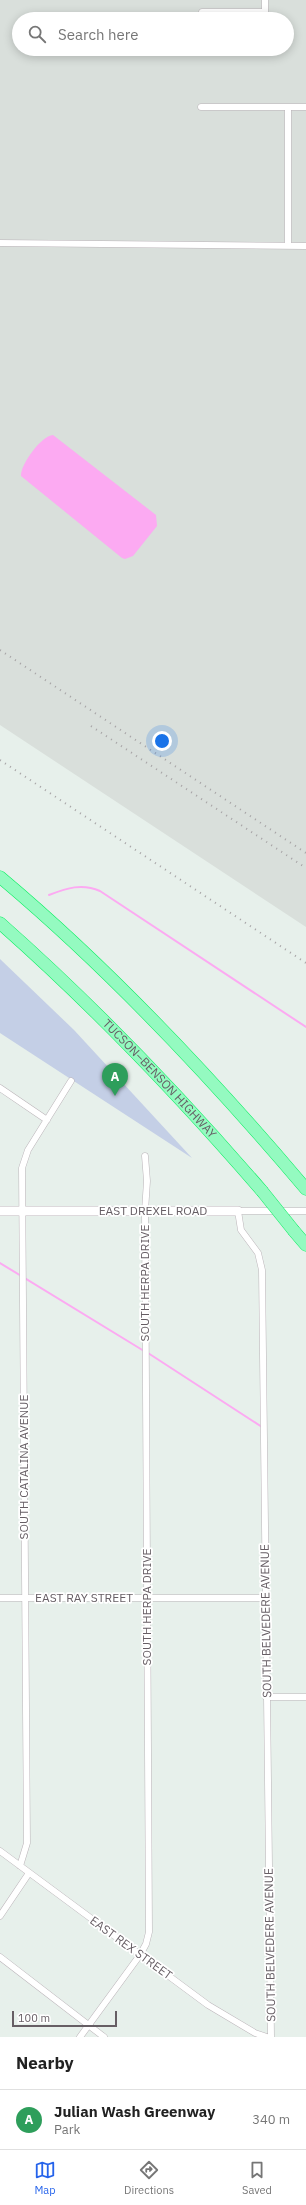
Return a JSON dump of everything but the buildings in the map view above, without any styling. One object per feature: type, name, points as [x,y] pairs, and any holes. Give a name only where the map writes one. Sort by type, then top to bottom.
[{"type":"highway","points":[[0,877],[85,954],[169,1035],[235,1107],[306,1189]]},
{"type":"highway","name":"TUCSON–BENSON HIGHWAY","points":[[0,923],[114,1030],[198,1117],[306,1245]]},
{"type":"street","points":[[202,12],[265,12],[265,0]]},
{"type":"street","points":[[201,107],[306,107]]},
{"type":"street","points":[[288,107],[288,246]]},
{"type":"street","points":[[0,243],[306,246]]},
{"type":"street","name":"SOUTH CATALINA AVENUE","points":[[20,1866],[27,1843],[22,1211],[23,1162],[28,1150],[71,1081]]},
{"type":"street","points":[[0,1088],[47,1120]]},
{"type":"street","name":"SOUTH HERPA DRIVE","points":[[80,2037],[140,1955],[146,1944],[149,1932],[144,1211],[147,1181],[145,1156]]},
{"type":"street","name":"EAST DREXEL ROAD","points":[[0,1211],[306,1211]]},
{"type":"street","name":"SOUTH BELVEDERE AVENUE","points":[[238,1211],[241,1230],[258,1253],[262,1270],[271,2037]]},
{"type":"street","name":"EAST RAY STREET","points":[[0,1598],[265,1598]]},
{"type":"street","points":[[266,1697],[306,1696]]},
{"type":"street","name":"EAST REX STREET","points":[[0,1851],[215,2009],[255,2033],[268,2037]]},
{"type":"street","points":[[0,1916],[29,1873]]},
{"type":"street","points":[[0,1957],[104,2037]]},
{"type":"shaded area","points":[[0,0],[306,0],[306,927],[0,725]]},
{"type":"shaded area","points":[[53,435],[156,515],[157,526],[133,556],[125,559],[122,558],[21,476],[24,465],[32,452],[43,440]]},
{"type":"shaded area","points":[[0,959],[74,1030],[192,1158],[0,1033]]},
{"type":"waterway","points":[[49,895],[74,887],[87,887],[100,891],[306,1027]]},
{"type":"waterway","points":[[0,1263],[144,1351]]},
{"type":"waterway","points":[[148,1353],[262,1427]]},
{"type":"railway","points":[[0,650],[306,853]]},
{"type":"railway","points":[[91,726],[306,868]]},
{"type":"railway","points":[[0,760],[306,963]]},
{"type":"place","name":"Julian Wash Greenway","points":[[115,1096]]}]
